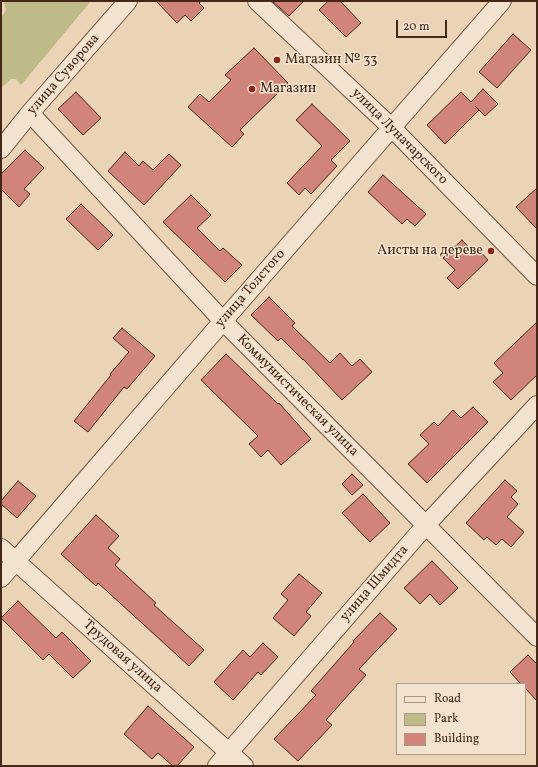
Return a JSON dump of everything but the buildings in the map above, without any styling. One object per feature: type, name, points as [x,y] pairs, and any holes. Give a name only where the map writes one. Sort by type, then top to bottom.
[{"type":"street","name":"улица Суворова","points":[[1,149],[30,113],[128,1]]},
{"type":"street","name":"улица Луначарского","points":[[258,1],[392,128],[537,276]]},
{"type":"street","name":"улица Толстого","points":[[1,578],[502,1]]},
{"type":"street","name":"Коммунистическая улица","points":[[30,113],[223,321],[537,638]]},
{"type":"street","name":"улица Шмидта","points":[[223,759],[426,525],[537,405]]},
{"type":"street","name":"Трудовая улица","points":[[1,548],[223,759],[244,766]]},
{"type":"green space","points":[[3,1],[91,1],[21,85],[16,79],[11,79],[1,88],[1,17],[6,9]]},
{"type":"place","name":"Магазин № 33","points":[[277,60]]},
{"type":"place","name":"Магазин","points":[[252,89]]},
{"type":"place","name":"Аисты на дереве","points":[[491,251]]}]
